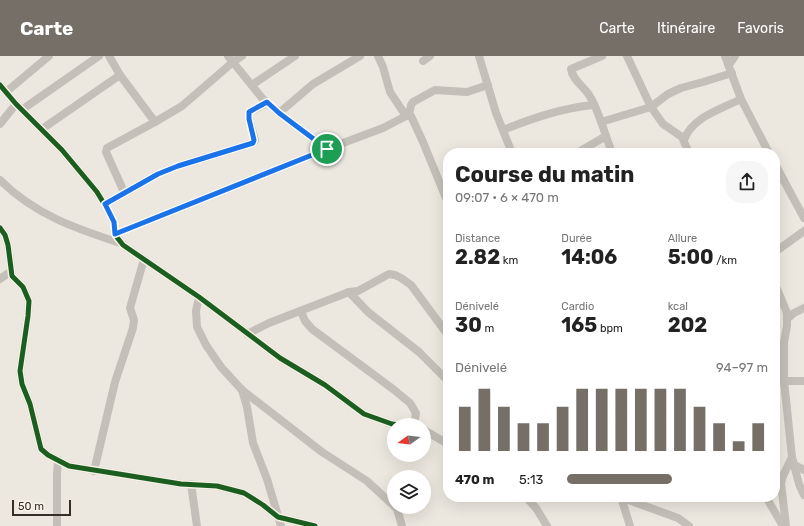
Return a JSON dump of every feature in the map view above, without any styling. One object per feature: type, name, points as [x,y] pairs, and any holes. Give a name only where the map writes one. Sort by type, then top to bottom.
[{"type":"street","points":[[6,92],[49,56]]},
{"type":"street","points":[[0,124],[19,106],[99,56]]},
{"type":"street","points":[[109,56],[120,75],[155,122]]},
{"type":"street","points":[[124,192],[106,152],[107,148],[182,106],[231,59],[242,56]]},
{"type":"street","points":[[252,85],[295,56]]},
{"type":"street","points":[[279,113],[313,84],[360,56]]},
{"type":"street","points":[[378,56],[383,66],[390,92],[407,116],[413,118],[443,191]]},
{"type":"street","points":[[478,56],[496,113],[510,148]]},
{"type":"street","points":[[602,56],[572,68],[571,70],[590,97],[610,148]]},
{"type":"street","points":[[627,56],[651,107],[663,124],[680,134],[684,140],[686,148]]},
{"type":"street","points":[[725,56],[741,100],[766,148]]},
{"type":"street","points":[[601,122],[651,107],[668,94],[680,88],[703,82],[730,69],[735,56]]},
{"type":"street","points":[[231,59],[267,102],[279,113],[327,149]]},
{"type":"street","points":[[42,129],[120,75]]},
{"type":"street","points":[[115,234],[383,128],[407,116],[413,102],[435,90],[467,92],[488,85]]},
{"type":"street","points":[[0,86],[78,168],[97,192],[114,222],[115,234],[123,245]]},
{"type":"street","points":[[684,140],[690,129],[702,118],[741,100]]},
{"type":"street","points":[[105,204],[158,174],[178,166],[253,143],[254,140],[249,119],[249,112],[267,102]]},
{"type":"street","points":[[503,130],[543,115],[569,109],[594,106]]},
{"type":"street","points":[[586,148],[606,136]]},
{"type":"street","points":[[780,173],[804,218]]},
{"type":"street","points":[[0,180],[15,195],[53,218],[123,245],[199,297],[280,358],[325,385],[364,414],[387,422]]},
{"type":"street","points":[[0,228],[5,235],[8,245],[10,272],[23,287],[29,301],[20,371],[22,384],[30,404],[42,449],[48,455],[69,466],[134,477],[217,486],[244,494],[263,505],[278,517],[315,526]]},
{"type":"street","points":[[780,248],[804,231]]},
{"type":"street","points":[[94,470],[115,382],[133,328],[134,320],[130,308],[144,260]]},
{"type":"street","points":[[0,279],[10,272]]},
{"type":"street","points":[[247,334],[269,323],[349,292],[358,291],[389,274],[395,275],[411,285],[443,328]]},
{"type":"street","points":[[349,292],[368,312],[419,352],[443,376]]},
{"type":"street","points":[[780,296],[785,308],[787,319],[784,342],[784,381],[793,460],[799,484],[804,495]]},
{"type":"street","points":[[199,297],[196,311],[197,327],[206,345],[218,362],[242,390],[322,452],[367,480],[387,500]]},
{"type":"street","points":[[787,319],[794,313],[804,308]]},
{"type":"street","points":[[301,311],[305,321],[312,329],[410,403],[416,413],[415,418]]},
{"type":"street","points":[[780,381],[804,381]]},
{"type":"street","points":[[242,390],[247,407],[253,443],[267,479],[281,526]]},
{"type":"street","points":[[431,434],[443,441]]},
{"type":"street","points":[[57,526],[58,460]]},
{"type":"street","points":[[793,460],[804,470]]},
{"type":"street","points":[[785,526],[781,482],[793,460]]},
{"type":"street","points":[[191,484],[197,526]]},
{"type":"street","points":[[531,502],[547,526]]},
{"type":"street","points":[[535,502],[536,508]]},
{"type":"street","points":[[623,502],[630,526]]},
{"type":"street","points":[[635,502],[678,518],[689,526]]},
{"type":"street","points":[[769,502],[785,526]]},
{"type":"street","points":[[398,514],[402,526]]},
{"type":"cycle path","points":[[0,85],[16,104],[62,150],[97,192],[115,222],[116,236],[123,245],[199,297],[280,358],[325,385],[364,414],[387,422]]},
{"type":"cycle path","points":[[0,228],[5,235],[8,245],[12,276],[23,287],[29,301],[20,371],[22,384],[30,404],[41,449],[48,455],[69,466],[181,484],[217,486],[244,493],[278,517],[315,526]]},
{"type":"route","points":[[267,102],[279,113],[327,149],[115,234],[114,222],[105,204],[158,174],[178,166],[253,143],[254,137],[248,115],[249,112],[267,102]]}]
